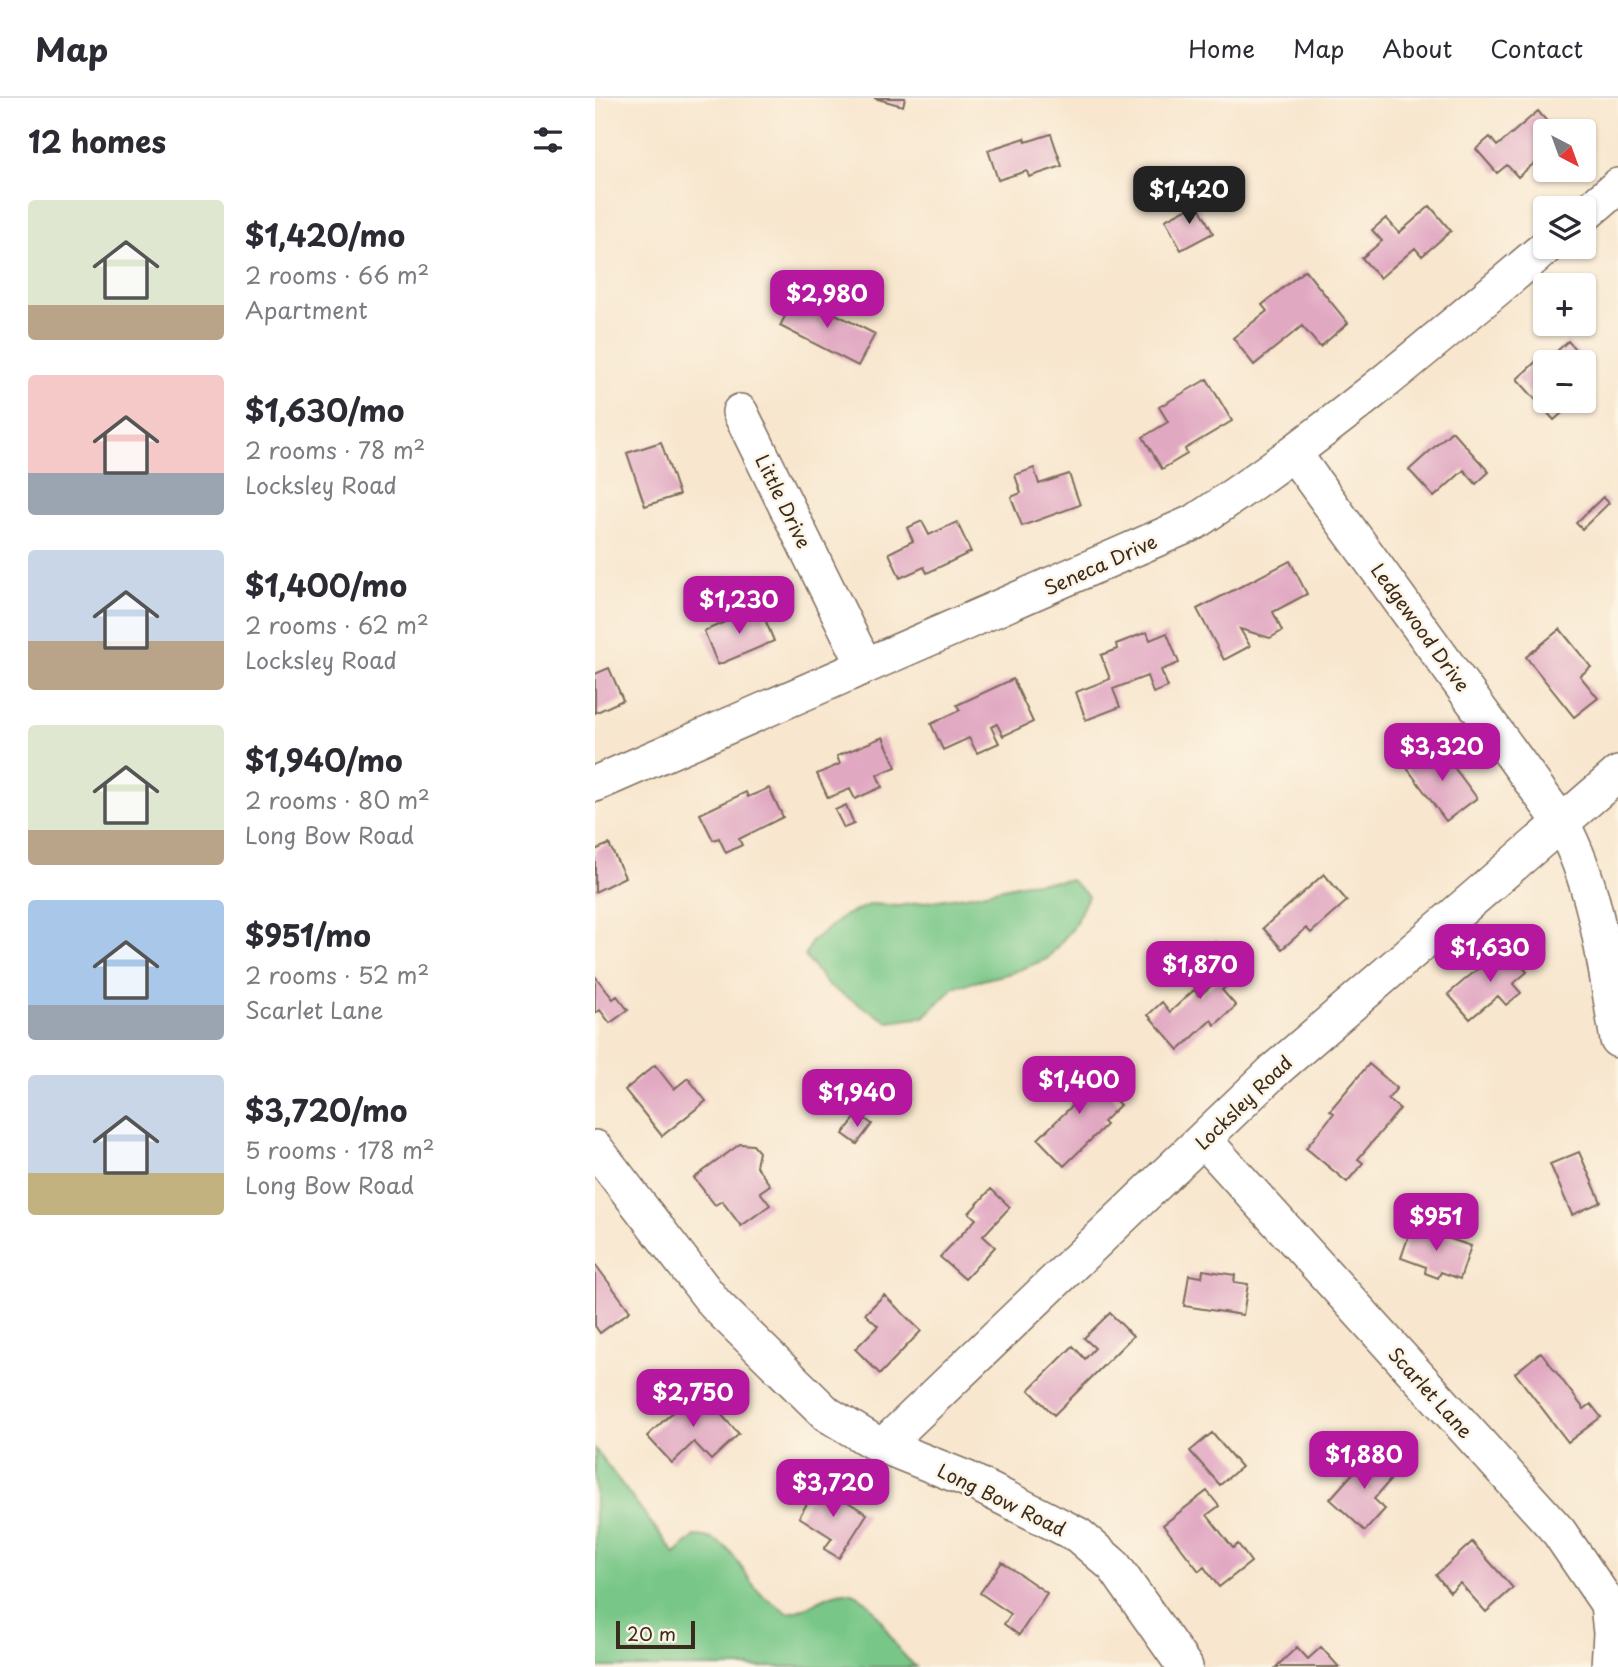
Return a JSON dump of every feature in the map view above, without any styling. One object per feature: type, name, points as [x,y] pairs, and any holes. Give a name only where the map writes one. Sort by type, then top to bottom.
[{"type":"street","points":[[1596,205],[1618,186]]},
{"type":"street","name":"Seneca Drive","points":[[595,784],[1195,522],[1294,454],[1428,347],[1533,258]]},
{"type":"street","name":"Little Drive","points":[[740,412],[865,667]]},
{"type":"street","name":"Ledgewood Drive","points":[[1294,454],[1561,822],[1576,849],[1596,917],[1618,1040]]},
{"type":"street","name":"Locksley Road","points":[[883,1446],[1275,1070],[1618,774]]},
{"type":"street","name":"Scarlet Lane","points":[[1204,1140],[1559,1532],[1608,1604],[1611,1633],[1609,1667]]},
{"type":"street","name":"Long Bow Road","points":[[595,1148],[715,1304],[827,1414],[883,1446],[967,1479],[1078,1535],[1114,1566],[1185,1667]]},
{"type":"green space","points":[[1071,880],[1088,896],[1073,928],[1047,959],[1011,973],[954,987],[924,1017],[889,1022],[828,986],[805,956],[812,941],[845,915],[872,904],[898,906],[972,895],[1026,883]]},
{"type":"green space","points":[[595,1449],[675,1554],[695,1536],[719,1542],[734,1556],[761,1594],[788,1613],[838,1593],[854,1594],[870,1605],[897,1647],[916,1667],[595,1667]]},
{"type":"building","points":[[874,98],[905,98],[903,106]]},
{"type":"building","points":[[1538,111],[1545,119],[1533,119],[1533,164],[1518,177],[1507,165],[1497,173],[1476,149],[1490,137],[1497,146]]},
{"type":"building","points":[[1051,134],[1062,166],[1029,177],[1027,171],[998,180],[988,150],[1025,138],[1026,142]]},
{"type":"building","points":[[1197,203],[1213,233],[1181,250],[1165,220]]},
{"type":"building","points":[[1430,206],[1451,231],[1422,256],[1415,248],[1380,278],[1362,258],[1382,241],[1372,230],[1386,218],[1399,233]]},
{"type":"building","points":[[1305,270],[1348,323],[1320,347],[1302,326],[1254,365],[1233,338],[1267,311],[1262,305]]},
{"type":"building","points":[[796,294],[875,334],[858,366],[780,326]]},
{"type":"building","points":[[1568,341],[1576,350],[1558,350]]},
{"type":"building","points":[[1533,364],[1533,397],[1517,379]]},
{"type":"building","points":[[1207,379],[1232,421],[1185,449],[1187,454],[1162,469],[1143,437],[1168,422],[1159,407]]},
{"type":"building","points":[[1548,413],[1562,413],[1554,420]]},
{"type":"building","points":[[1452,431],[1489,472],[1476,484],[1464,470],[1434,497],[1409,470]]},
{"type":"building","points":[[661,442],[679,495],[645,506],[627,453]]},
{"type":"building","points":[[1034,468],[1039,484],[1069,474],[1080,505],[1022,526],[1011,497],[1021,493],[1015,475]]},
{"type":"building","points":[[1603,497],[1609,503],[1582,529],[1576,523]]},
{"type":"building","points":[[922,521],[929,535],[957,522],[971,552],[927,573],[924,567],[900,578],[889,553],[913,541],[907,528]]},
{"type":"building","points":[[1290,561],[1307,594],[1273,612],[1282,631],[1270,638],[1240,629],[1250,646],[1224,660],[1197,609]]},
{"type":"building","points":[[760,607],[774,641],[718,665],[704,631]]},
{"type":"building","points":[[1560,629],[1591,667],[1580,676],[1598,698],[1574,717],[1526,657]]},
{"type":"building","points":[[1147,632],[1150,640],[1167,633],[1179,663],[1161,670],[1168,687],[1153,693],[1147,676],[1113,689],[1120,707],[1086,720],[1076,692],[1110,679],[1101,655],[1117,649],[1116,644]]},
{"type":"building","points":[[609,668],[623,700],[595,713],[595,674]]},
{"type":"building","points":[[1013,679],[1033,722],[1003,736],[997,724],[991,727],[999,743],[977,753],[969,738],[943,750],[931,724],[960,710],[957,705]]},
{"type":"building","points":[[883,737],[896,767],[877,775],[882,787],[855,799],[850,789],[828,798],[817,774],[840,764],[837,756]]},
{"type":"building","points":[[1438,746],[1477,798],[1446,821],[1407,768]]},
{"type":"building","points":[[769,788],[783,817],[739,839],[742,845],[726,853],[719,838],[713,840],[700,814],[746,792],[748,797]]},
{"type":"building","points":[[846,805],[854,824],[844,828],[835,810]]},
{"type":"building","points":[[609,844],[625,877],[595,892],[595,850]]},
{"type":"building","points":[[1324,874],[1347,901],[1311,933],[1306,928],[1282,949],[1263,928]]},
{"type":"building","points":[[1215,942],[1242,972],[1222,990],[1236,1006],[1215,1025],[1211,1020],[1179,1050],[1148,1015],[1162,1002],[1170,1012],[1194,990],[1199,996],[1217,981],[1196,959]]},
{"type":"building","points":[[1505,946],[1527,972],[1513,984],[1521,993],[1506,1005],[1498,996],[1470,1019],[1448,994]]},
{"type":"building","points":[[595,976],[613,999],[617,996],[628,1010],[610,1023],[600,1010],[595,1013]]},
{"type":"building","points":[[1077,1061],[1120,1105],[1103,1122],[1106,1125],[1064,1166],[1038,1139],[1080,1098],[1060,1078]]},
{"type":"building","points":[[1369,1064],[1397,1088],[1388,1099],[1400,1109],[1358,1159],[1363,1163],[1347,1182],[1306,1148],[1334,1113],[1330,1110]]},
{"type":"building","points":[[655,1065],[674,1089],[688,1078],[706,1101],[662,1136],[625,1090]]},
{"type":"building","points":[[858,1114],[872,1124],[857,1144],[843,1134]]},
{"type":"building","points":[[740,1144],[753,1145],[759,1152],[756,1166],[770,1185],[760,1192],[770,1205],[741,1226],[722,1201],[715,1205],[694,1178]]},
{"type":"building","points":[[1579,1152],[1601,1202],[1572,1215],[1550,1164]]},
{"type":"building","points":[[991,1189],[1010,1207],[983,1236],[995,1247],[965,1279],[940,1257],[976,1219],[969,1213]]},
{"type":"building","points":[[1412,1226],[1471,1246],[1460,1279],[1441,1272],[1438,1278],[1425,1273],[1426,1267],[1401,1258]]},
{"type":"building","points":[[595,1264],[630,1311],[600,1333],[595,1326]]},
{"type":"building","points":[[1203,1270],[1235,1275],[1234,1282],[1248,1284],[1243,1315],[1184,1306],[1189,1275],[1202,1277]]},
{"type":"building","points":[[884,1295],[921,1331],[880,1374],[855,1349],[878,1326],[865,1314]]},
{"type":"building","points":[[1110,1313],[1133,1336],[1054,1415],[1029,1390],[1073,1346],[1085,1359],[1095,1348],[1084,1338]]},
{"type":"building","points":[[1541,1352],[1584,1409],[1591,1404],[1601,1417],[1568,1442],[1515,1373]]},
{"type":"building","points":[[698,1389],[739,1434],[711,1460],[694,1442],[672,1463],[647,1436]]},
{"type":"building","points":[[1212,1433],[1241,1467],[1220,1485],[1190,1451]]},
{"type":"building","points":[[1372,1452],[1396,1473],[1374,1499],[1385,1509],[1365,1531],[1330,1499]]},
{"type":"building","points":[[819,1484],[867,1514],[839,1558],[824,1549],[832,1538],[799,1517]]},
{"type":"building","points":[[1207,1491],[1219,1506],[1207,1515],[1233,1548],[1238,1544],[1251,1562],[1219,1587],[1204,1567],[1199,1571],[1163,1525]]},
{"type":"building","points":[[1472,1542],[1513,1588],[1486,1612],[1460,1583],[1450,1592],[1436,1575]]},
{"type":"building","points":[[1002,1562],[1047,1593],[1019,1635],[1004,1624],[1011,1614],[980,1593]]},
{"type":"building","points":[[1297,1647],[1308,1659],[1321,1647],[1339,1667],[1276,1667]]}]
